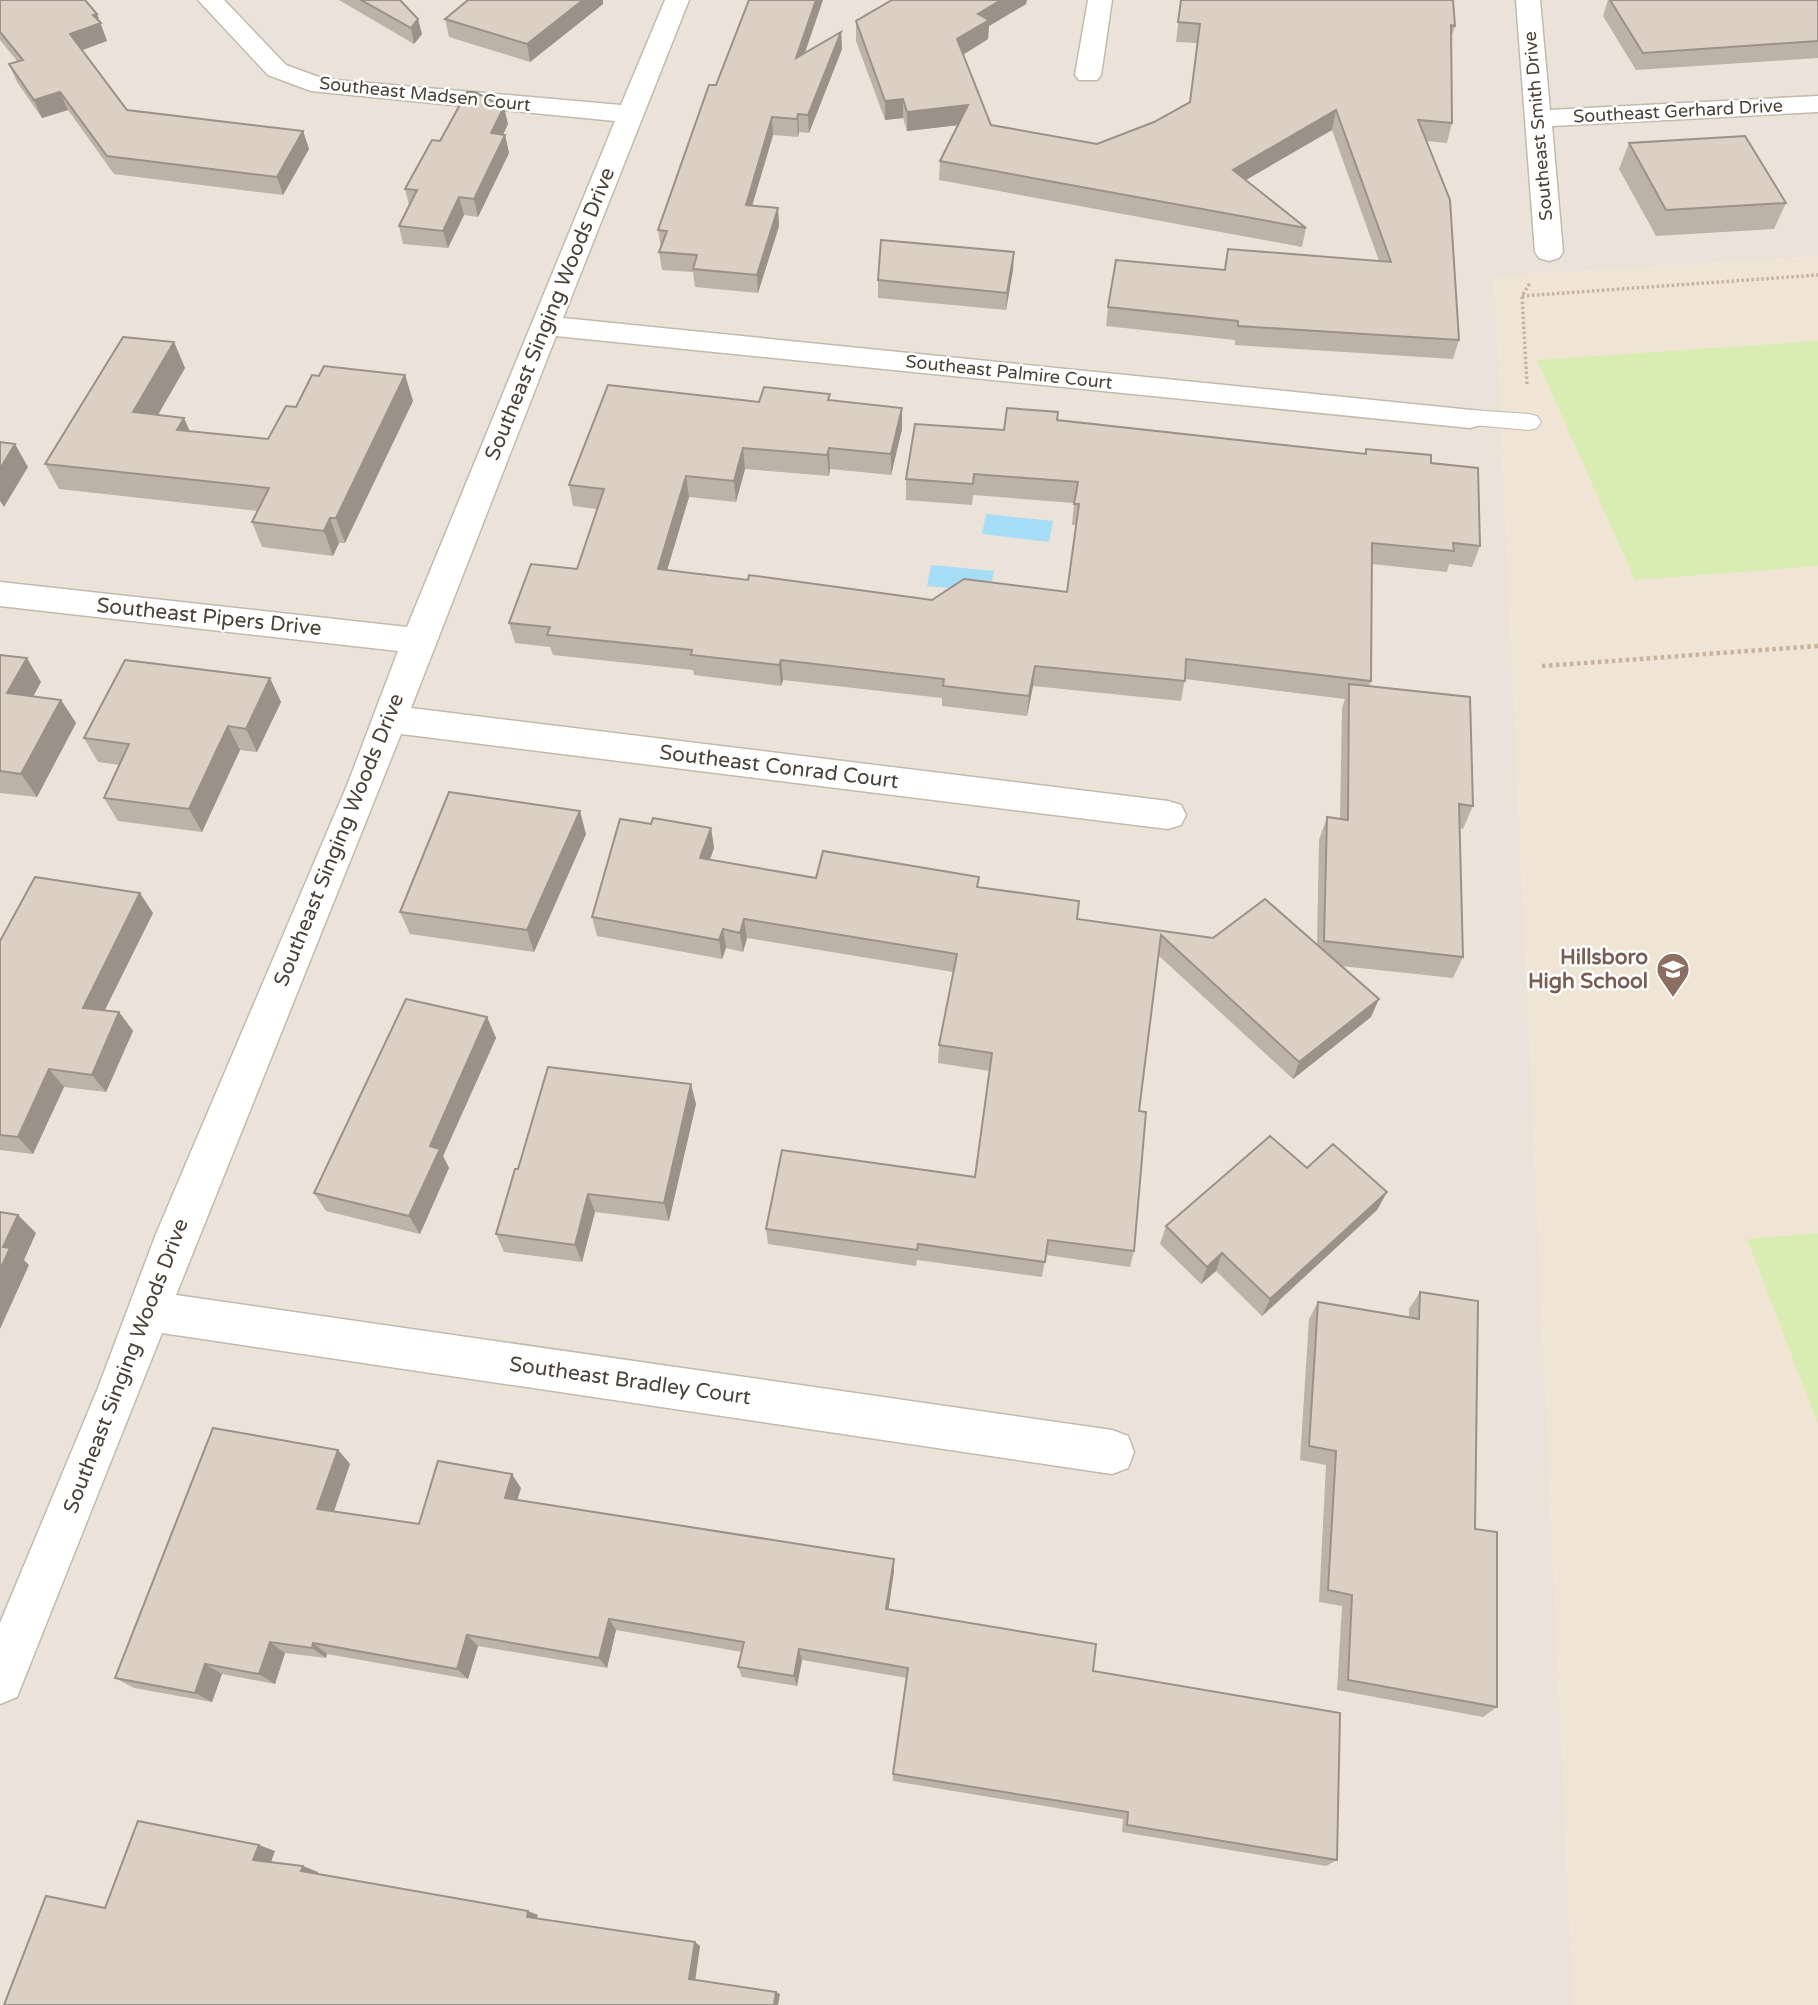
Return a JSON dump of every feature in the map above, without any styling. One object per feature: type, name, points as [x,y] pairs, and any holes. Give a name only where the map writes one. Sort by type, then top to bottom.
[{"type":"street","name":"Southeast Madsen Court","points":[[210,0],[277,70],[320,86],[630,114]]},
{"type":"street","name":"Southeast Singing Woods Drive","points":[[0,1681],[149,1311],[177,1234],[390,719],[418,640],[677,0]]},
{"type":"street","points":[[1088,75],[1100,0]]},
{"type":"street","name":"Southeast Smith Drive","points":[[1528,0],[1549,252]]},
{"type":"street","name":"Southeast Gerhard Drive","points":[[1538,119],[1818,104]]},
{"type":"street","name":"Southeast Palmire Court","points":[[547,326],[1470,418]]},
{"type":"street","name":"Southeast Pipers Drive","points":[[0,594],[418,640]]},
{"type":"street","name":"Southeast Conrad Court","points":[[390,719],[1168,815]]},
{"type":"street","name":"Southeast Bradley Court","points":[[149,1311],[1112,1452]]},
{"type":"lane","points":[[1470,418],[1530,422]]},
{"type":"path","points":[[1470,418],[1528,397],[1522,296],[1818,275]]},
{"type":"path","points":[[1542,666],[1818,646]]},
{"type":"shaded area","points":[[0,0],[1818,0],[1818,257],[1495,277],[1574,2005],[0,2005]]},
{"type":"shaded area","name":"Hillsboro High School","points":[[1818,257],[1818,2005],[1574,2005],[1495,277]]},
{"type":"green space","points":[[1818,341],[1818,566],[1635,580],[1537,360]]},
{"type":"green space","points":[[1818,1233],[1818,1424],[1747,1239]]},
{"type":"water","points":[[986,514],[1053,521],[1049,542],[982,534]]},
{"type":"water","points":[[931,565],[994,571],[990,592],[927,586]]},
{"type":"building","points":[[0,0],[85,0],[101,23],[70,34],[127,110],[303,131],[277,177],[107,156],[60,92],[34,100],[9,64],[23,60],[0,32]]},
{"type":"building","points":[[361,0],[400,0],[418,19],[411,28]]},
{"type":"building","points":[[468,0],[583,0],[527,44],[445,19]]},
{"type":"building","points":[[749,0],[816,0],[796,58],[841,32],[808,115],[798,114],[797,119],[772,117],[746,205],[778,208],[757,275],[693,269],[697,255],[659,252],[667,231],[658,230],[709,85],[716,85]]},
{"type":"building","points":[[892,0],[1001,0],[978,14],[989,20],[957,39],[991,125],[1097,144],[1154,122],[1190,102],[1200,24],[1178,22],[1181,0],[1453,0],[1455,26],[1451,25],[1452,123],[1418,120],[1450,200],[1459,340],[1238,326],[1238,321],[1108,307],[1116,260],[1225,270],[1228,249],[1391,262],[1336,110],[1233,170],[1306,228],[940,161],[968,105],[907,112],[903,99],[885,101],[856,21]]},
{"type":"building","points":[[1610,0],[1818,0],[1818,41],[1643,53]]},
{"type":"building","points":[[467,92],[475,92],[504,107],[491,133],[505,135],[474,199],[459,197],[443,231],[399,226],[417,190],[405,189],[432,140],[440,141]]},
{"type":"building","points":[[1745,136],[1786,203],[1666,210],[1629,143]]},
{"type":"building","points":[[881,240],[1014,252],[1007,293],[878,280]]},
{"type":"building","points":[[123,337],[174,342],[133,412],[184,418],[177,430],[268,439],[286,406],[296,407],[312,375],[319,376],[324,366],[405,375],[336,518],[330,518],[324,531],[252,522],[269,488],[45,464]]},
{"type":"building","points":[[608,385],[759,402],[764,387],[830,394],[828,400],[902,408],[891,454],[829,448],[827,455],[743,448],[734,481],[686,476],[658,569],[748,580],[749,575],[932,600],[964,579],[1067,592],[1079,504],[1074,504],[1078,482],[974,474],[973,484],[906,479],[915,424],[1004,430],[1007,408],[1058,412],[1057,420],[1366,454],[1366,449],[1431,455],[1431,463],[1478,468],[1480,546],[1453,543],[1454,551],[1372,543],[1371,681],[1186,659],[1185,681],[1035,666],[1029,696],[943,686],[944,679],[781,660],[779,665],[691,655],[692,650],[547,635],[550,627],[509,623],[531,564],[577,569],[604,489],[569,485]]},
{"type":"building","points":[[0,442],[15,444],[0,469]]},
{"type":"building","points":[[0,655],[27,658],[7,693],[61,700],[21,774],[0,771]]},
{"type":"building","points":[[125,660],[270,678],[246,729],[228,726],[189,809],[104,798],[129,744],[84,738]]},
{"type":"building","points":[[1349,684],[1470,697],[1473,806],[1459,804],[1463,957],[1324,941],[1327,817],[1348,820]]},
{"type":"building","points":[[449,792],[580,811],[527,930],[400,912]]},
{"type":"building","points":[[653,818],[711,828],[700,858],[816,878],[823,851],[979,877],[977,887],[1079,901],[1077,919],[1213,938],[1265,899],[1379,999],[1299,1062],[1161,935],[1139,1111],[1146,1112],[1134,1251],[1048,1240],[1045,1262],[918,1244],[917,1250],[766,1229],[782,1150],[975,1177],[992,1053],[939,1045],[957,954],[744,919],[740,933],[723,929],[719,940],[592,917],[620,819],[651,824]]},
{"type":"building","points":[[35,877],[140,893],[83,1008],[119,1012],[92,1075],[49,1069],[18,1137],[0,1135],[0,941]]},
{"type":"building","points":[[406,999],[487,1017],[430,1146],[440,1149],[409,1216],[314,1193]]},
{"type":"building","points":[[548,1067],[691,1084],[664,1203],[588,1194],[575,1245],[496,1234]]},
{"type":"building","points":[[1270,1136],[1307,1168],[1333,1144],[1387,1192],[1270,1299],[1222,1253],[1207,1267],[1166,1226]]},
{"type":"building","points":[[0,1212],[18,1215],[3,1247],[10,1248],[0,1270]]},
{"type":"building","points":[[1420,1292],[1478,1301],[1475,1529],[1497,1532],[1497,1707],[1348,1680],[1352,1595],[1328,1590],[1336,1451],[1309,1446],[1318,1302],[1419,1319]]},
{"type":"building","points":[[213,1428],[338,1450],[317,1509],[419,1524],[438,1461],[512,1474],[505,1498],[894,1559],[886,1609],[1096,1644],[1093,1671],[1340,1713],[1337,1860],[1127,1825],[1128,1812],[893,1774],[908,1668],[799,1649],[794,1676],[738,1667],[744,1642],[609,1619],[599,1658],[467,1635],[457,1669],[313,1643],[312,1648],[270,1642],[259,1674],[205,1664],[195,1693],[115,1678]]},
{"type":"building","points":[[138,1821],[259,1845],[253,1860],[303,1866],[301,1871],[528,1911],[527,1917],[695,1942],[689,1979],[776,1992],[774,2005],[4,2005],[46,1896],[105,1908]]},
{"type":"place","name":"Hillsboro High School","points":[[1673,999]]}]
